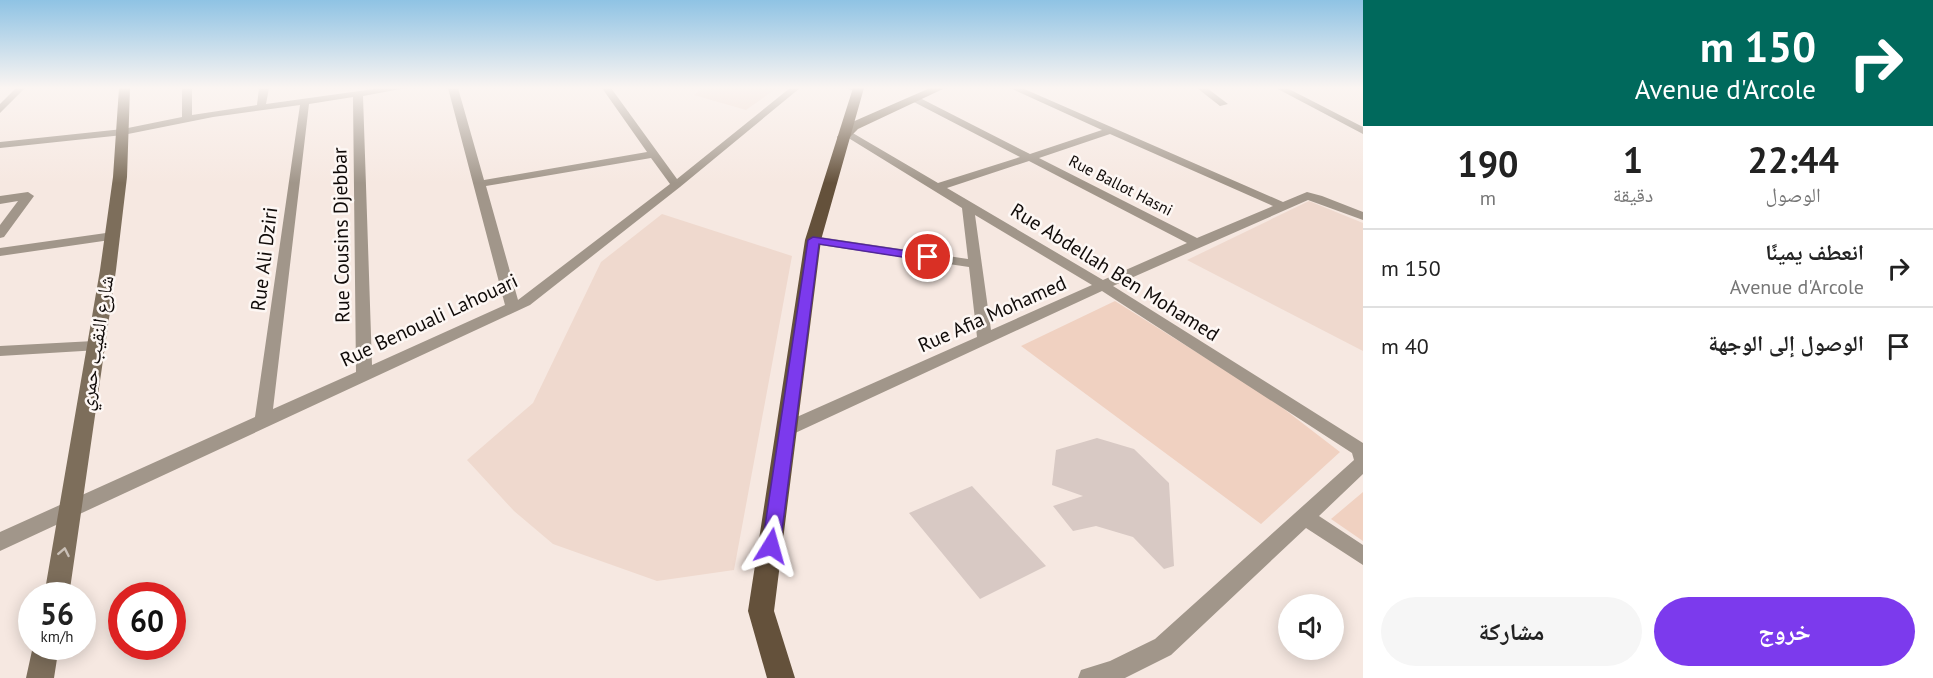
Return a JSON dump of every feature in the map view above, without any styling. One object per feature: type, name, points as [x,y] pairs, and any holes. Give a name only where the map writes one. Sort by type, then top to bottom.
[{"type":"main road","name":"شارع النقيب حمري","points":[[59,582],[72,508],[93,346],[113,236],[124,120]]},
{"type":"main road","points":[[782,678],[761,611],[813,240],[848,120]]},
{"type":"main road","points":[[845,135],[854,126],[868,120]]},
{"type":"main road","points":[[40,678],[43,660]]},
{"type":"street","points":[[0,145],[123,132],[184,120]]},
{"type":"street","name":"Rue Ali Dziri","points":[[263,421],[303,120]]},
{"type":"street","name":"Rue Cousins Djebbar","points":[[359,120],[364,375]]},
{"type":"street","points":[[462,120],[513,307]]},
{"type":"street","points":[[629,120],[676,185]]},
{"type":"street","name":"Rue Benouali Lahouari","points":[[0,542],[525,302],[757,120]]},
{"type":"street","name":"Rue Ballot Hasni","points":[[956,120],[1197,243]]},
{"type":"street","points":[[1085,120],[1282,206]]},
{"type":"street","points":[[1341,120],[1363,131]]},
{"type":"street","points":[[939,187],[1110,131]]},
{"type":"street","name":"Rue Abdellah Ben Mohamed","points":[[845,135],[939,187],[1103,286],[1362,457]]},
{"type":"street","points":[[479,184],[654,154]]},
{"type":"street","points":[[0,200],[28,196],[0,234]]},
{"type":"street","name":"Rue Afia Mohamed","points":[[787,429],[1282,206],[1312,196],[1363,216]]},
{"type":"street","points":[[968,205],[985,339]]},
{"type":"street","points":[[0,252],[113,236]]},
{"type":"street","points":[[813,240],[974,264]]},
{"type":"street","points":[[0,351],[93,346]]},
{"type":"street","points":[[1089,678],[1113,672],[1163,647],[1304,516],[1362,457]]},
{"type":"street","points":[[1304,516],[1363,556]]},
{"type":"shaded area","points":[[1309,201],[1363,223],[1363,351],[1187,260]]},
{"type":"shaded area","points":[[662,214],[792,256],[734,570],[657,581],[553,544],[514,511],[467,460],[533,403],[601,262]]},
{"type":"shaded area","points":[[1115,301],[1271,399],[1340,452],[1261,524],[1021,346]]},
{"type":"shaded area","points":[[1363,492],[1363,541],[1331,519]]},
{"type":"building","points":[[1097,438],[1134,449],[1169,483],[1174,566],[1164,569],[1133,537],[1096,526],[1073,531],[1053,506],[1083,496],[1052,485],[1056,450]]},
{"type":"building","points":[[972,486],[1046,566],[980,599],[909,513]]},
{"type":"route","points":[[771,546],[813,240],[928,257]]}]
